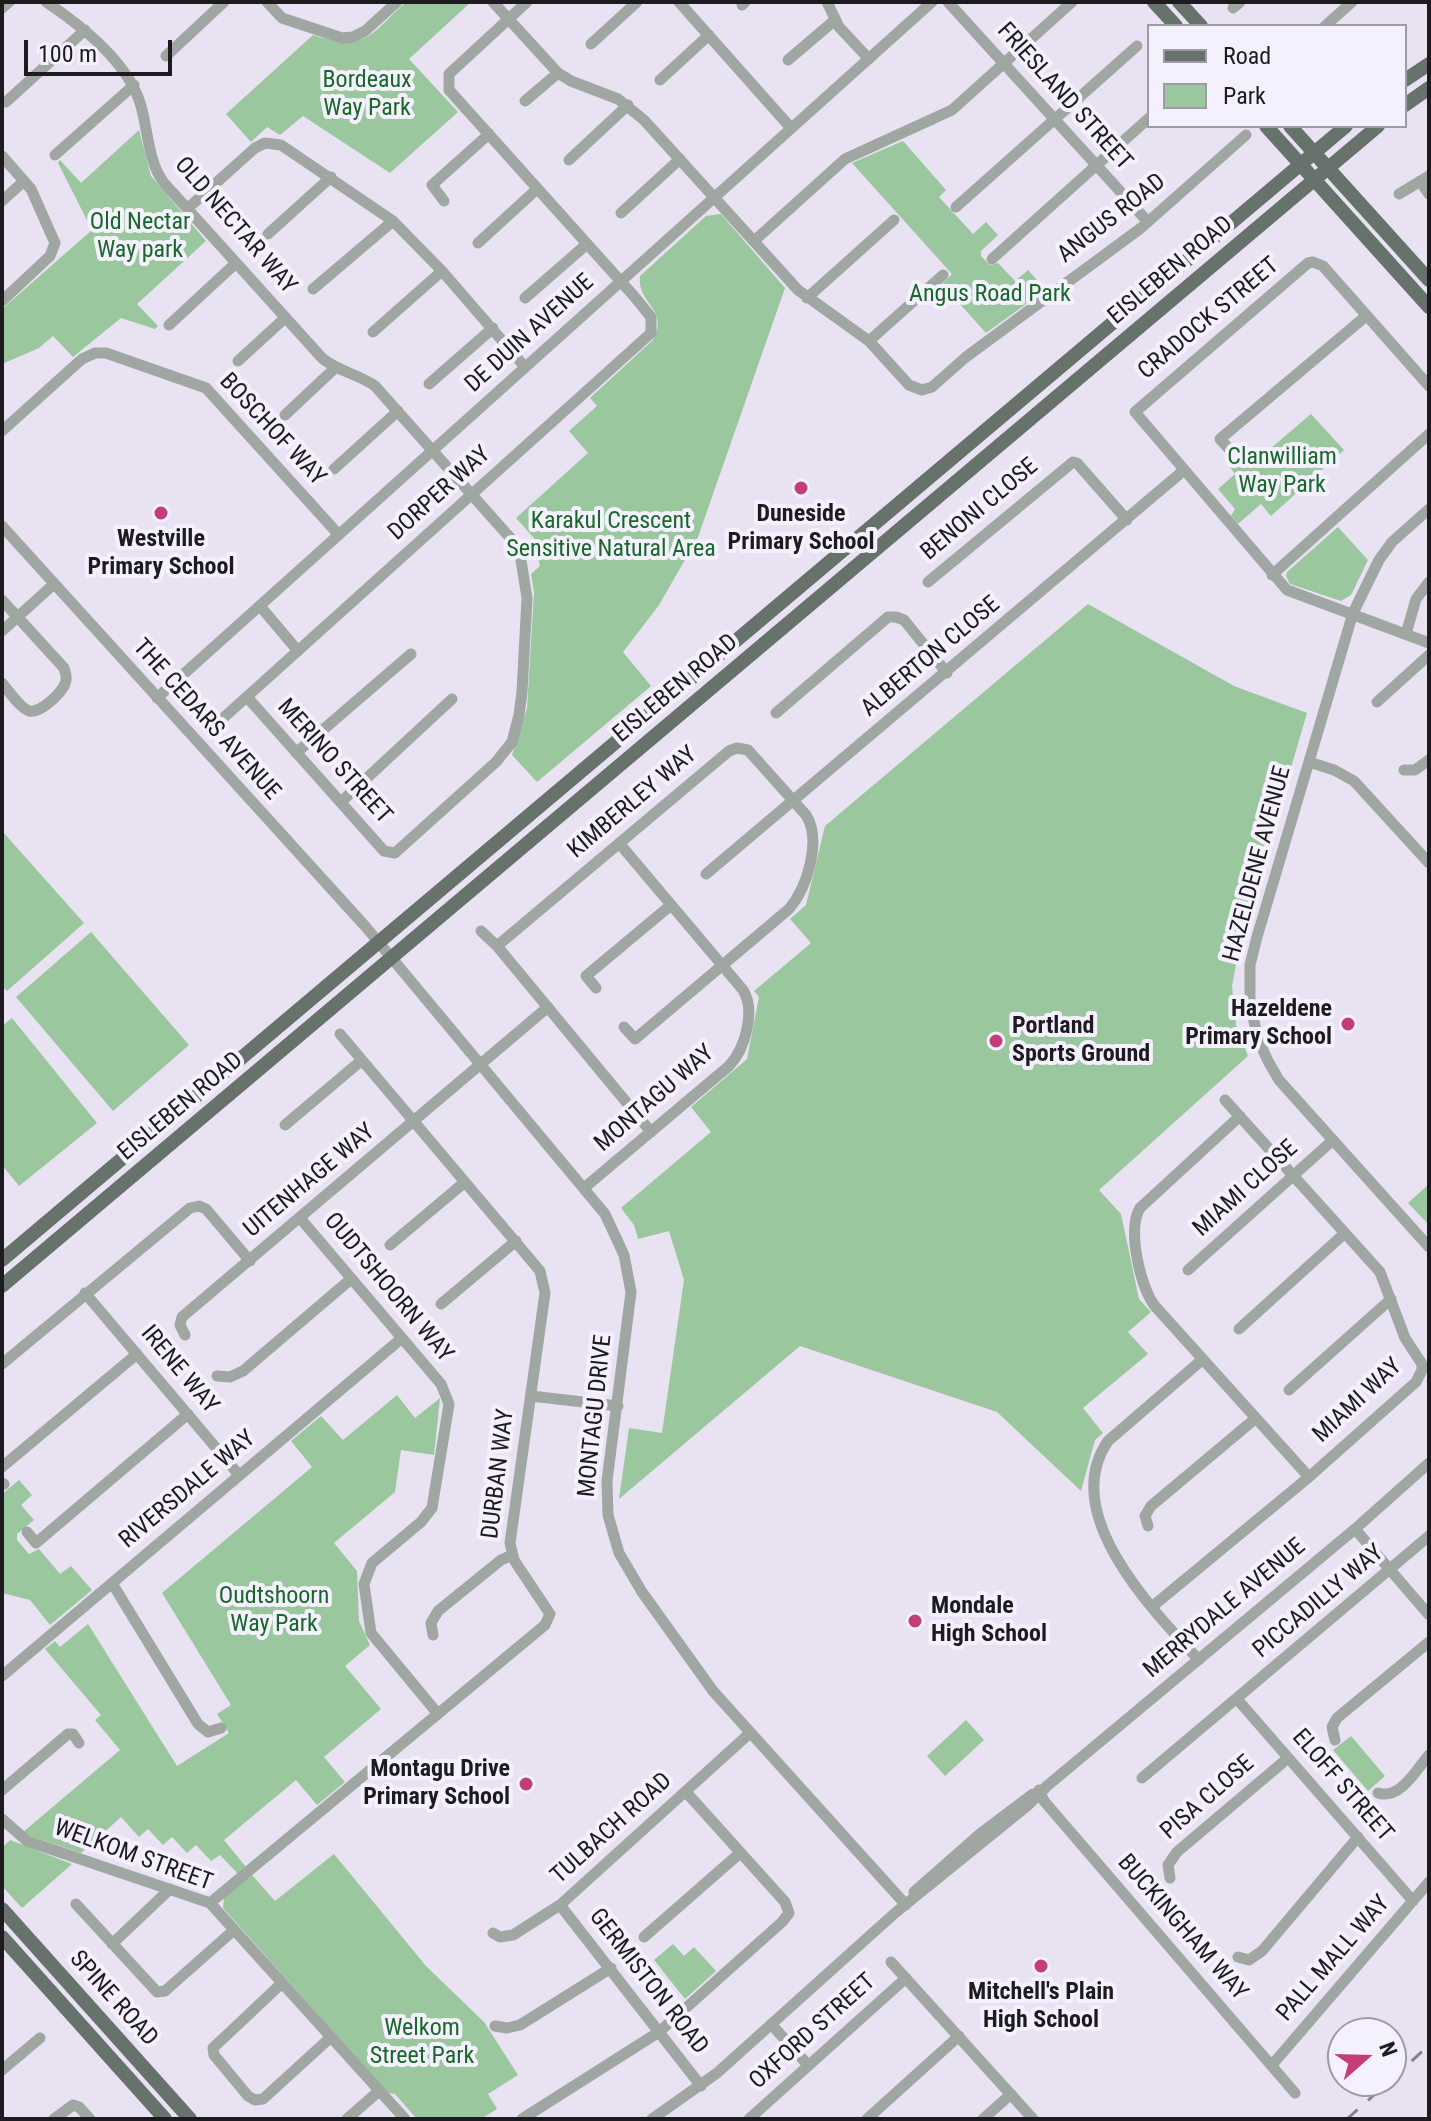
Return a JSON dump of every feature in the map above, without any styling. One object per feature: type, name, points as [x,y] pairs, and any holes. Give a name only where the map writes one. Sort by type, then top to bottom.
[{"type":"main road","points":[[1154,2],[1174,24]]},
{"type":"main road","points":[[1179,2],[1199,24]]},
{"type":"main road","points":[[1407,79],[1429,64]]},
{"type":"main road","points":[[1407,104],[1429,88]]},
{"type":"main road","points":[[1268,128],[1429,307]]},
{"type":"main road","points":[[1292,128],[1429,280]]},
{"type":"main road","name":"EISLEBEN ROAD","points":[[2,1260],[1344,128]]},
{"type":"main road","name":"EISLEBEN ROAD","points":[[3,1282],[391,959],[1376,128]]},
{"type":"main road","name":"SPINE ROAD","points":[[2,1909],[190,2119]]},
{"type":"main road","name":"SPINE ROAD","points":[[2,1937],[165,2119]]},
{"type":"street","points":[[2,8],[9,2]]},
{"type":"street","name":"OLD NECTAR WAY","points":[[46,2],[85,30],[134,85],[157,172],[187,209],[322,358],[335,368],[365,379],[398,411],[473,494],[513,541],[520,554],[526,577],[526,611],[519,715],[512,742],[496,762],[395,853],[389,854]]},
{"type":"street","points":[[166,56],[224,2]]},
{"type":"street","points":[[267,2],[282,18],[342,38],[365,31],[397,2]]},
{"type":"street","points":[[493,2],[558,73],[628,105],[569,160]]},
{"type":"street","points":[[508,19],[527,2]]},
{"type":"street","points":[[591,44],[637,2]]},
{"type":"street","points":[[679,2],[791,128]]},
{"type":"street","points":[[827,2],[835,20],[869,59]]},
{"type":"street","name":"DE DUIN AVENUE","points":[[157,698],[932,2]]},
{"type":"street","name":"FRIESLAND STREET","points":[[948,2],[1148,222]]},
{"type":"street","points":[[754,241],[845,159],[946,114],[1072,2]]},
{"type":"street","points":[[1327,24],[1352,2]]},
{"type":"street","name":"DORPER WAY","points":[[211,729],[651,333],[651,317],[452,94],[449,74],[508,19]]},
{"type":"street","points":[[788,60],[835,20]]},
{"type":"street","points":[[6,102],[85,30]]},
{"type":"street","points":[[660,80],[709,35]]},
{"type":"street","points":[[956,207],[1137,46]]},
{"type":"street","points":[[525,101],[558,73]]},
{"type":"street","points":[[55,155],[134,85]]},
{"type":"street","name":"ANGUS ROAD","points":[[628,105],[807,298],[869,341],[909,385],[922,390],[932,387],[966,357],[1148,222],[1246,135]]},
{"type":"street","points":[[992,259],[1147,120]]},
{"type":"street","points":[[444,201],[432,185],[489,134]]},
{"type":"street","points":[[187,209],[255,148],[265,143],[281,145],[393,221],[442,271],[525,367]]},
{"type":"street","points":[[2,156],[36,199],[55,243],[50,256],[2,301]]},
{"type":"street","points":[[621,213],[680,159]]},
{"type":"street","points":[[268,234],[331,177]]},
{"type":"street","points":[[1399,194],[1424,179],[1429,194]]},
{"type":"street","points":[[2,201],[24,181]]},
{"type":"street","points":[[478,243],[537,189]]},
{"type":"street","points":[[807,298],[894,220]]},
{"type":"street","points":[[313,289],[393,221]]},
{"type":"street","points":[[525,298],[587,244]]},
{"type":"street","points":[[169,325],[236,263]]},
{"type":"street","name":"CRADOCK STREET","points":[[1183,471],[1135,412],[1308,263],[1323,266],[1366,316]]},
{"type":"street","points":[[373,332],[442,271]]},
{"type":"street","points":[[869,341],[943,275]]},
{"type":"street","points":[[1230,450],[1220,439],[1366,316],[1429,386]]},
{"type":"street","points":[[238,361],[285,318]]},
{"type":"street","points":[[429,384],[493,328]]},
{"type":"street","name":"BOSCHOF WAY","points":[[2,431],[82,359],[95,353],[106,353],[197,383],[209,390],[339,535]]},
{"type":"street","points":[[285,415],[335,368]]},
{"type":"street","points":[[334,469],[398,411]]},
{"type":"street","points":[[1272,575],[1429,434]]},
{"type":"street","name":"BENONI CLOSE","points":[[928,582],[1070,463],[1077,463],[1127,520]]},
{"type":"street","points":[[1183,471],[1287,590],[1429,643]]},
{"type":"street","name":"ALBERTON CLOSE","points":[[706,874],[1183,471]]},
{"type":"street","name":"HAZELDENE AVENUE","points":[[1429,509],[1392,542],[1379,560],[1353,613],[1250,965],[1250,1003],[1258,1039],[1279,1080],[1429,1247]]},
{"type":"street","name":"THE CEDARS AVENUE","points":[[2,526],[365,926],[391,959]]},
{"type":"street","points":[[1406,634],[1416,599],[1429,582]]},
{"type":"street","points":[[2,631],[54,584]]},
{"type":"street","points":[[2,600],[64,668],[67,678],[64,687],[40,710],[32,712],[25,709],[2,683]]},
{"type":"street","points":[[260,606],[298,651]]},
{"type":"street","points":[[776,713],[888,617],[904,620],[947,673]]},
{"type":"street","points":[[296,753],[411,654]]},
{"type":"street","points":[[1377,702],[1429,655]]},
{"type":"street","name":"MERINO STREET","points":[[247,697],[389,854]]},
{"type":"street","points":[[341,802],[452,699]]},
{"type":"street","name":"KIMBERLEY WAY","points":[[497,946],[734,749],[743,748],[752,753],[794,802]]},
{"type":"street","points":[[1404,770],[1415,770],[1429,760]]},
{"type":"street","points":[[1309,762],[1354,781],[1429,863]]},
{"type":"street","points":[[624,1027],[635,1039],[789,909],[801,891],[814,844],[809,820],[794,802]]},
{"type":"street","name":"MONTAGU WAY","points":[[584,1188],[729,1066],[740,1052],[749,1004],[743,990],[619,843]]},
{"type":"street","points":[[596,988],[586,976],[671,905]]},
{"type":"street","points":[[481,931],[497,946],[651,1132]]},
{"type":"street","name":"MONTAGU DRIVE","points":[[391,959],[584,1188],[615,1232],[628,1270],[631,1302],[607,1496],[608,1515],[619,1553],[627,1568],[713,1691],[905,1904]]},
{"type":"street","name":"UITENHAGE WAY","points":[[185,1335],[180,1325],[182,1317],[548,1007]]},
{"type":"street","name":"DURBAN WAY","points":[[210,1903],[549,1619],[549,1610],[512,1555],[510,1543],[546,1288],[540,1271],[340,1034]]},
{"type":"street","points":[[285,1125],[362,1060]]},
{"type":"street","name":"MIAMI WAY","points":[[1153,1606],[1309,1477],[1420,1377],[1422,1370],[1421,1359],[1405,1338],[1380,1272],[1225,1100]]},
{"type":"street","points":[[1240,1116],[1140,1208],[1134,1221],[1135,1240],[1147,1294],[1309,1477]]},
{"type":"street","name":"MIAMI CLOSE","points":[[1188,1270],[1333,1140]]},
{"type":"street","points":[[390,1245],[465,1182]]},
{"type":"street","points":[[2,1364],[184,1211],[195,1207],[206,1209],[250,1261]]},
{"type":"street","name":"OUDTSHOORN WAY","points":[[300,1218],[441,1384],[447,1396],[449,1404],[435,1499],[428,1515],[372,1563],[364,1584],[368,1625],[374,1638],[438,1714]]},
{"type":"street","points":[[1239,1329],[1345,1233]]},
{"type":"street","points":[[441,1304],[516,1241]]},
{"type":"street","points":[[217,1376],[230,1377],[243,1371],[351,1279]]},
{"type":"street","name":"IRENE WAY","points":[[85,1293],[239,1475]]},
{"type":"street","points":[[1289,1390],[1391,1299]]},
{"type":"street","name":"RIVERSDALE WAY","points":[[2,1676],[402,1338]]},
{"type":"street","points":[[2,1467],[137,1354]]},
{"type":"street","points":[[1199,1660],[1129,1578],[1114,1554],[1097,1509],[1093,1478],[1103,1449],[1113,1435],[1203,1359]]},
{"type":"street","points":[[531,1396],[618,1406]]},
{"type":"street","points":[[27,1532],[36,1543],[188,1414]]},
{"type":"street","points":[[1148,1526],[1145,1516],[1151,1506],[1256,1418]]},
{"type":"street","name":"MERRYDALE AVENUE","points":[[652,2119],[701,2086],[905,1904],[918,1887],[980,1834],[1042,1790],[1199,1660],[1429,1463]]},
{"type":"street","points":[[1355,1529],[1429,1615]]},
{"type":"street","name":"PICCADILLY WAY","points":[[1142,1778],[1429,1536]]},
{"type":"street","points":[[433,1635],[431,1623],[438,1611],[501,1560],[512,1555]]},
{"type":"street","points":[[112,1583],[198,1724],[208,1732],[221,1728]]},
{"type":"street","points":[[1335,1740],[1332,1727],[1337,1718],[1429,1642]]},
{"type":"street","name":"ELOFF STREET","points":[[1237,1699],[1413,1901]]},
{"type":"street","name":"TULBACH ROAD","points":[[493,1933],[500,1937],[513,1935],[560,1905],[750,1733]]},
{"type":"street","points":[[2,1790],[68,1734],[73,1734],[79,1743]]},
{"type":"street","points":[[1378,1793],[1391,1795],[1396,1792],[1429,1755]]},
{"type":"street","name":"PISA CLOSE","points":[[1170,1878],[1168,1865],[1177,1852],[1288,1758]]},
{"type":"street","name":"BUCKINGHAM WAY","points":[[1042,1790],[1044,1801],[1295,2093]]},
{"type":"street","points":[[522,2119],[659,2032],[782,1922],[789,1910],[686,1792]]},
{"type":"street","name":"WELKOM STREET","points":[[2,1819],[27,1841],[210,1903],[405,2119]]},
{"type":"street","points":[[1238,1957],[1249,1960],[1262,1951],[1358,1837]]},
{"type":"street","points":[[644,1937],[740,1853]]},
{"type":"street","name":"PALL MALL WAY","points":[[1272,2065],[1429,1882]]},
{"type":"street","points":[[112,1944],[170,1889]]},
{"type":"street","points":[[76,1904],[152,1989],[160,1992],[165,1991],[234,1930]]},
{"type":"street","name":"GERMISTON ROAD","points":[[560,1905],[701,2086]]},
{"type":"street","points":[[891,1962],[1033,2119]]},
{"type":"street","points":[[495,2026],[507,2028],[520,2025],[611,1968]]},
{"type":"street","name":"OXFORD STREET","points":[[749,2119],[906,1978]]},
{"type":"street","points":[[282,1983],[213,2048],[214,2055],[248,2096],[255,2100],[263,2099],[331,2037]]},
{"type":"street","points":[[771,2024],[808,2065]]},
{"type":"street","points":[[867,2119],[959,2036]]},
{"type":"street","points":[[2,2070],[40,2038]]},
{"type":"street","points":[[347,2119],[379,2091]]},
{"type":"street","points":[[983,2119],[1011,2094]]},
{"type":"street","points":[[54,2119],[73,2105],[90,2119]]},
{"type":"green space","name":"Bordeaux Way Park","points":[[406,2],[471,2],[409,59],[458,112],[390,173],[303,116],[280,135],[267,127],[251,142],[226,114],[313,35],[345,42],[366,38]]},
{"type":"green space","name":"Old Nectar Way park","points":[[139,130],[151,176],[206,241],[137,304],[158,326],[155,329],[121,318],[73,357],[53,336],[39,348],[2,364],[2,309],[92,230],[58,163],[60,160],[81,183]]},
{"type":"green space","name":"Angus Road Park","points":[[903,141],[946,190],[939,197],[973,234],[986,222],[998,235],[981,251],[981,256],[990,265],[998,263],[1015,281],[1028,270],[1044,288],[986,333],[942,284],[952,274],[852,163]]},
{"type":"green space","name":"Karakul Crescent Sensitive Natural Area","points":[[721,214],[785,288],[698,537],[659,605],[623,652],[651,686],[537,782],[512,755],[527,708],[534,592],[531,574],[540,566],[534,538],[516,518],[588,453],[569,431],[597,406],[590,398],[653,340],[658,321],[643,294],[640,276],[706,216]]},
{"type":"green space","name":"Clanwilliam Way Park","points":[[1311,414],[1344,450],[1271,516],[1261,504],[1238,524],[1231,516],[1235,509],[1218,489],[1235,474],[1227,463],[1245,447],[1257,460]]},
{"type":"green space","points":[[1338,527],[1368,560],[1351,595],[1341,601],[1290,584],[1287,572]]},
{"type":"green space","name":"Portland Sports Ground","points":[[1088,604],[1234,686],[1307,713],[1240,942],[1232,986],[1236,1025],[1248,1056],[1099,1190],[1121,1214],[1139,1299],[1151,1312],[1128,1332],[1148,1354],[1083,1408],[1103,1433],[1095,1440],[1081,1491],[997,1412],[800,1346],[619,1499],[629,1428],[662,1433],[684,1280],[669,1231],[638,1239],[634,1225],[621,1208],[711,1132],[691,1107],[747,1059],[759,997],[754,991],[811,943],[790,919],[806,905],[825,826]]},
{"type":"green space","points":[[2,831],[84,923],[7,991],[2,986]]},
{"type":"green space","points":[[91,932],[189,1045],[113,1111],[16,997]]},
{"type":"green space","points":[[12,1018],[97,1123],[19,1186],[2,1165],[2,1026]]},
{"type":"green space","points":[[1429,1184],[1429,1225],[1408,1203]]},
{"type":"green space","name":"Oudtshoorn Way Park","points":[[397,1395],[415,1418],[440,1398],[434,1455],[401,1450],[395,1492],[334,1543],[357,1571],[359,1621],[370,1645],[345,1666],[381,1709],[324,1757],[345,1782],[317,1805],[296,1780],[224,1840],[246,1867],[238,1874],[220,1855],[211,1861],[196,1845],[187,1853],[172,1837],[163,1845],[148,1829],[139,1837],[121,1817],[81,1853],[22,1833],[120,1750],[95,1720],[101,1715],[45,1649],[55,1641],[60,1647],[88,1624],[177,1766],[229,1733],[217,1714],[231,1705],[162,1593],[312,1467],[291,1441],[321,1416],[343,1440]]},
{"type":"green space","points":[[19,1480],[32,1495],[21,1505],[34,1520],[17,1534],[17,1540],[29,1554],[39,1549],[60,1574],[71,1566],[92,1590],[50,1625],[30,1600],[2,1593],[2,1494]]},
{"type":"green space","points":[[966,1720],[984,1740],[945,1776],[927,1756]]},
{"type":"green space","points":[[1351,1736],[1385,1776],[1368,1791],[1333,1750]]},
{"type":"green space","points":[[10,1840],[72,1864],[22,1908],[2,1886],[2,1848]]},
{"type":"green space","name":"Welkom Street Park","points":[[334,1854],[426,1966],[484,2022],[518,2075],[488,2094],[497,2109],[481,2119],[417,2119],[395,2094],[388,2093],[223,1908],[224,1898],[252,1875],[275,1901]]},
{"type":"green space","points":[[673,1944],[684,1956],[694,1947],[716,1971],[685,1999],[654,1960]]},
{"type":"railway","points":[[1407,2065],[1429,2045]]},
{"type":"railway","points":[[1347,2119],[1372,2097]]},
{"type":"place","name":"Duneside Primary School","points":[[801,488]]},
{"type":"place","name":"Westville Primary School","points":[[161,513]]},
{"type":"place","name":"Hazeldene Primary School","points":[[1348,1024]]},
{"type":"place","name":"Portland Sports Ground","points":[[996,1041]]},
{"type":"place","name":"Mondale High School","points":[[915,1621]]},
{"type":"place","name":"Montagu Drive Primary School","points":[[526,1784]]},
{"type":"place","name":"Mitchell's Plain High School","points":[[1041,1966]]}]
